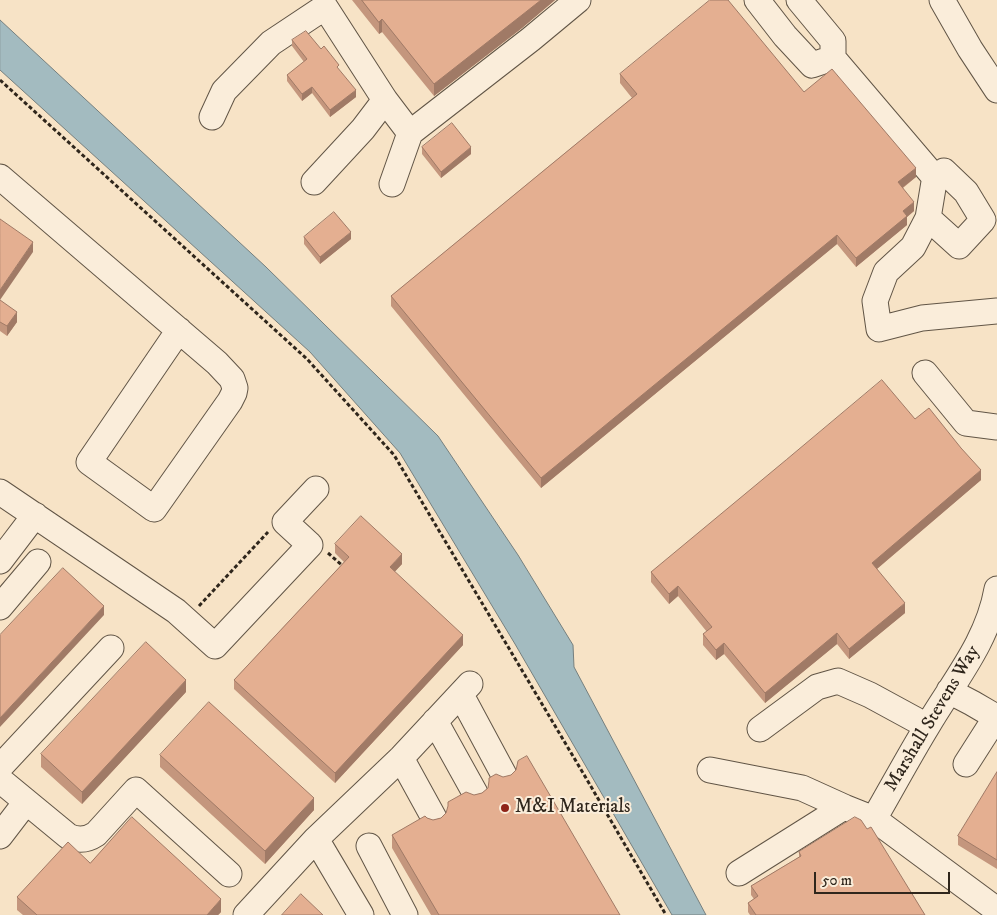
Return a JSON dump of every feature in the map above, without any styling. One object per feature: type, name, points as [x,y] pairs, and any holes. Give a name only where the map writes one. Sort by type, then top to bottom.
[{"type":"street","points":[[392,184],[410,133],[578,0]]},
{"type":"street","points":[[757,0],[785,36],[812,65],[833,58]]},
{"type":"street","points":[[799,0],[833,41],[833,58],[936,179]]},
{"type":"street","points":[[942,0],[970,49],[997,90]]},
{"type":"street","points":[[212,117],[224,91],[271,43],[325,7],[385,100],[410,133]]},
{"type":"street","points":[[314,182],[363,129],[385,100]]},
{"type":"street","points":[[928,218],[959,246],[984,220],[966,192],[944,171],[934,182],[928,218],[913,247],[886,272],[875,301],[880,329],[922,318],[997,311]]},
{"type":"street","points":[[0,177],[217,362],[232,379],[235,388],[230,401],[154,509],[89,462],[179,330]]},
{"type":"street","points":[[925,373],[966,424],[997,427]]},
{"type":"street","points":[[0,492],[176,611],[215,646],[310,545],[286,522],[316,489]]},
{"type":"street","points":[[0,561],[35,515]]},
{"type":"street","points":[[0,607],[38,562]]},
{"type":"street","name":"Marshall Stevens Way","points":[[874,819],[927,726],[976,650],[994,606],[997,589]]},
{"type":"street","points":[[0,767],[111,648]]},
{"type":"street","points":[[760,729],[816,686],[838,681],[870,695],[927,726]]},
{"type":"street","points":[[246,915],[316,839],[401,758],[466,690],[504,775]]},
{"type":"street","points":[[949,691],[996,717],[966,764]]},
{"type":"street","points":[[435,721],[475,793]]},
{"type":"street","points":[[401,758],[434,818]]},
{"type":"street","points":[[710,770],[802,788],[874,819],[997,910]]},
{"type":"street","points":[[0,780],[68,836],[82,840],[90,838],[106,824],[136,790],[229,874]]},
{"type":"street","points":[[0,836],[26,802]]},
{"type":"street","points":[[739,873],[844,807]]},
{"type":"street","points":[[316,839],[361,915]]},
{"type":"street","points":[[369,846],[405,915]]},
{"type":"path","points":[[0,80],[307,359],[394,455],[666,915]]},
{"type":"water","points":[[0,20],[266,267],[438,436],[518,555],[573,645],[574,667],[706,915],[672,915],[515,644],[400,453],[310,352],[0,70]]},
{"type":"building","points":[[362,0],[541,0],[434,84],[382,19],[379,22]]},
{"type":"building","points":[[710,0],[728,0],[804,92],[832,69],[916,168],[898,182],[914,202],[903,211],[907,216],[856,258],[837,235],[541,478],[391,296],[637,94],[620,74]]},
{"type":"building","points":[[306,31],[321,49],[324,46],[339,65],[337,67],[356,90],[330,110],[312,87],[302,94],[287,75],[307,59],[292,40]]},
{"type":"building","points":[[452,123],[471,147],[441,172],[422,147]]},
{"type":"building","points":[[334,212],[351,232],[320,257],[304,237]]},
{"type":"building","points":[[0,219],[33,242],[0,290]]},
{"type":"building","points":[[0,300],[17,312],[7,326],[0,322]]},
{"type":"building","points":[[882,380],[915,419],[929,408],[981,470],[872,563],[905,603],[849,649],[837,633],[765,693],[724,643],[716,650],[703,634],[712,627],[678,586],[669,594],[651,572]]},
{"type":"building","points":[[361,516],[402,554],[390,567],[463,635],[335,773],[234,680],[349,557],[335,544]]},
{"type":"building","points":[[63,568],[104,606],[0,718],[0,635]]},
{"type":"building","points":[[146,642],[186,680],[82,792],[41,754]]},
{"type":"building","points":[[209,702],[314,798],[265,851],[160,755]]},
{"type":"building","name":"M&I Materials","points":[[527,756],[620,915],[439,915],[392,835],[425,816],[433,820],[441,818],[446,813],[448,802],[466,792],[474,795],[482,793],[488,788],[489,778],[496,774],[503,777],[511,775],[516,770],[518,761]]},
{"type":"building","points":[[997,772],[997,860],[958,836]]},
{"type":"building","points":[[132,817],[221,899],[207,915],[37,915],[17,897],[68,842],[90,863]]},
{"type":"building","points":[[855,817],[861,820],[867,829],[871,827],[925,915],[756,915],[748,903],[758,896],[751,886],[801,856],[799,852]]},
{"type":"building","points":[[301,894],[323,915],[282,915]]},
{"type":"place","name":"M&I Materials","points":[[505,808]]}]
